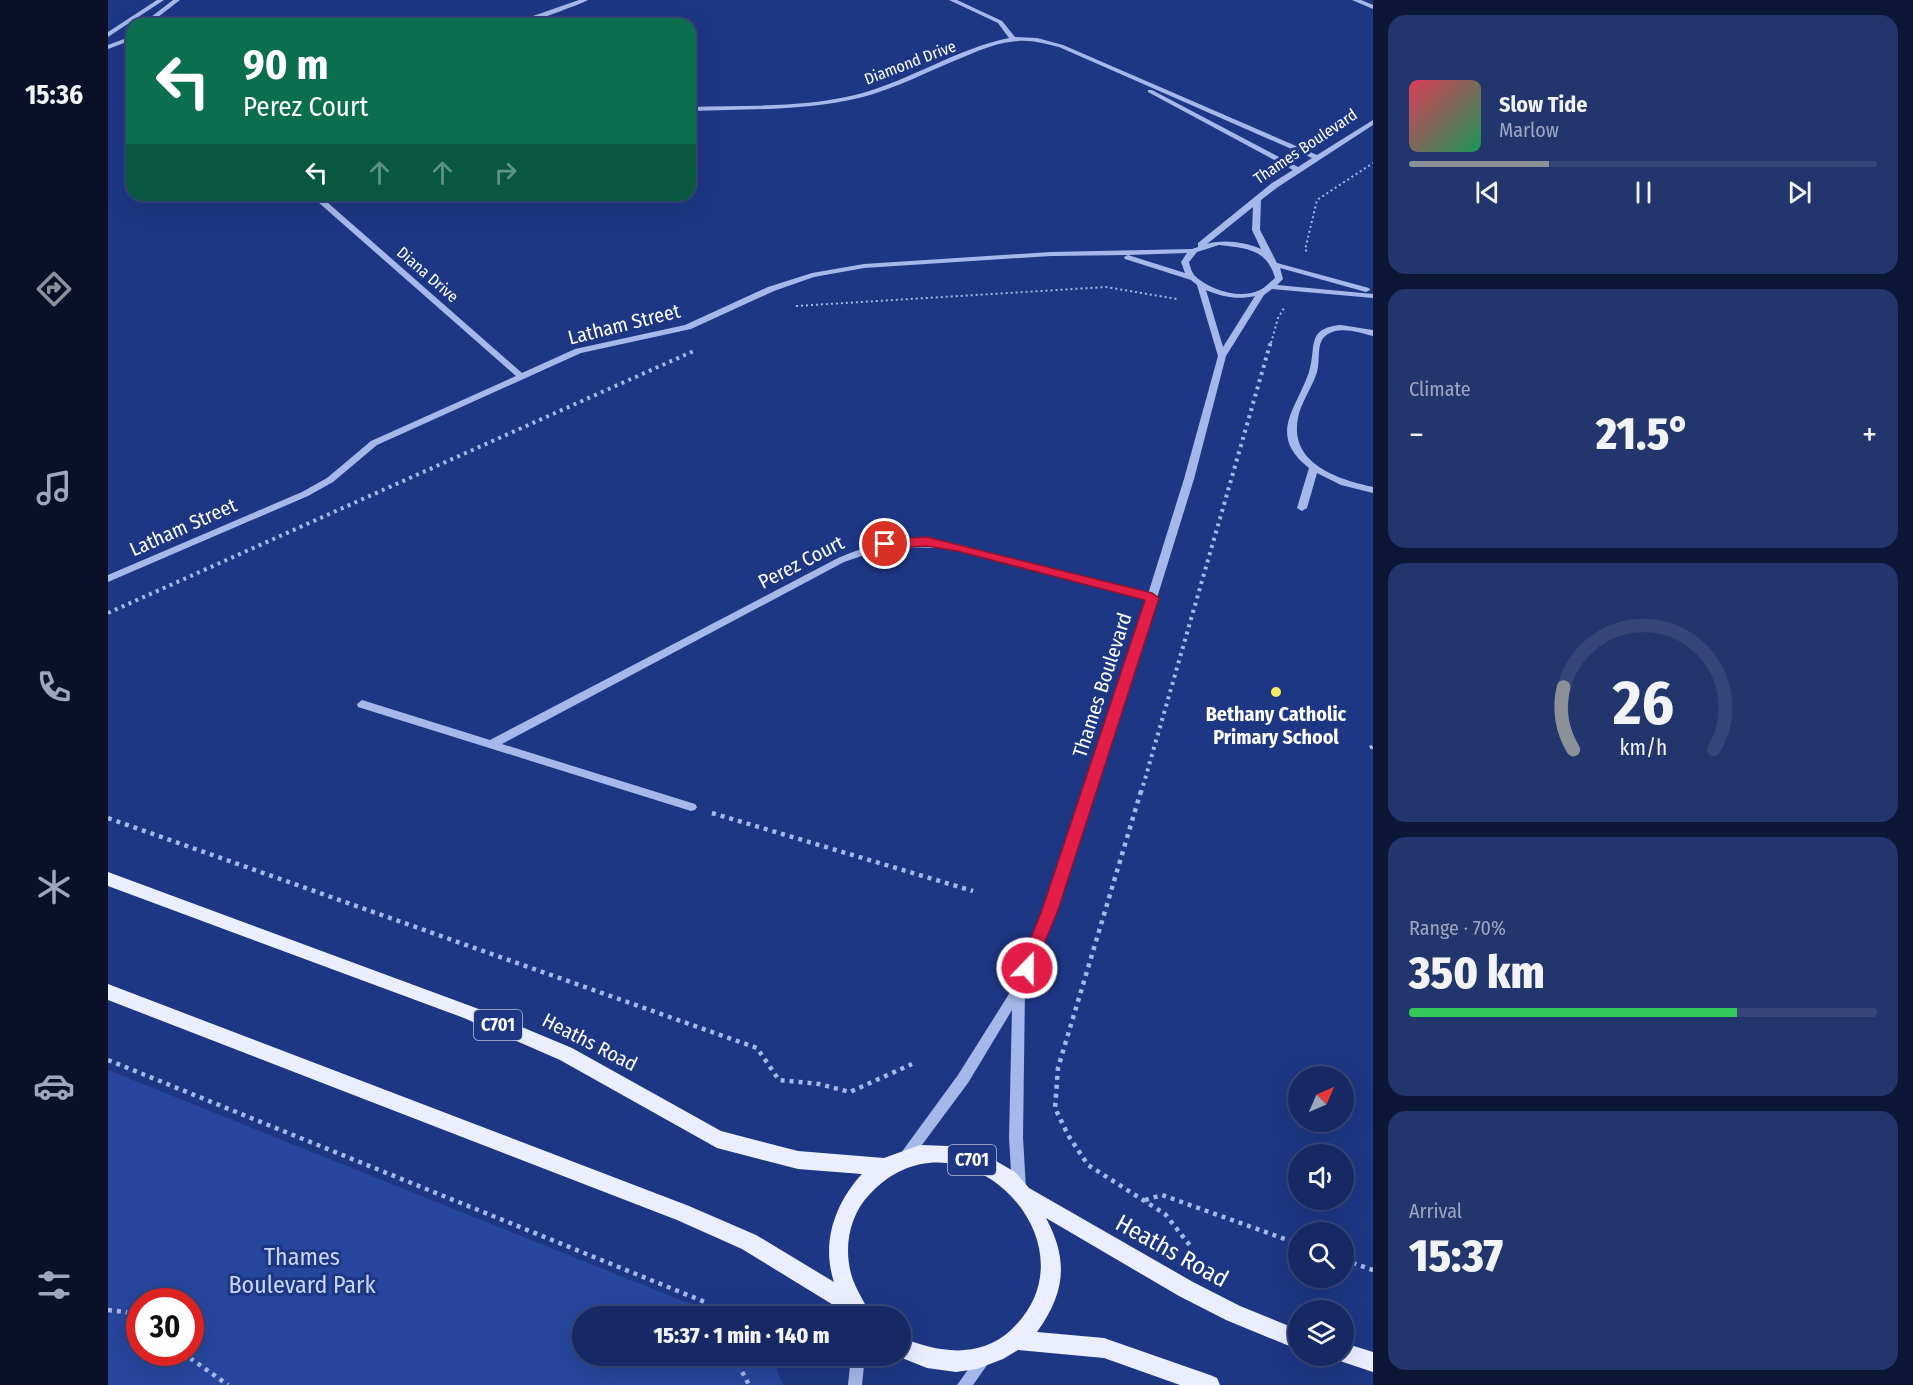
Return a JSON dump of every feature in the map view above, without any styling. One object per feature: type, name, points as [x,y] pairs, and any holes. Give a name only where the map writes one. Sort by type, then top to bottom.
[{"type":"main road","name":"Heaths Road","points":[[108,879],[470,1012],[566,1054],[717,1138],[798,1160],[883,1167]]},
{"type":"main road","name":"C701","points":[[108,992],[682,1213],[749,1242],[850,1306]]},
{"type":"main road","name":"C701","points":[[856,1306],[842,1276],[838,1244],[844,1212],[860,1186],[883,1167],[905,1157],[934,1153],[964,1157],[994,1169],[1022,1192],[1051,1251],[1050,1284],[1039,1315],[1017,1341],[985,1358],[956,1362],[925,1358],[911,1352]]},
{"type":"main road","name":"Heaths Road","points":[[1022,1192],[1186,1289],[1233,1313],[1288,1336]]},
{"type":"main road","points":[[1017,1341],[1104,1348],[1210,1385]]},
{"type":"main road","points":[[1354,1356],[1373,1362]]},
{"type":"street","points":[[130,18],[160,0]]},
{"type":"street","points":[[153,18],[177,0]]},
{"type":"street","points":[[534,18],[585,0]]},
{"type":"street","points":[[951,0],[1000,22],[1013,39]]},
{"type":"street","points":[[1355,0],[1373,8]]},
{"type":"street","points":[[110,34],[126,21]]},
{"type":"street","points":[[110,34],[126,36]]},
{"type":"street","points":[[110,34],[124,42]]},
{"type":"street","name":"Diamond Drive","points":[[696,109],[827,102],[858,96],[887,88],[986,47],[1013,39],[1034,39],[1061,46],[1317,158]]},
{"type":"street","points":[[108,47],[124,42]]},
{"type":"street","name":"Diamond Drive","points":[[1098,62],[1297,169]]},
{"type":"street","name":"Thames Boulevard","points":[[1201,246],[1297,169],[1373,122]]},
{"type":"street","name":"Thames Boulevard","points":[[1257,200],[1256,230],[1270,258]]},
{"type":"street","name":"Diana Drive","points":[[322,201],[522,377]]},
{"type":"street","points":[[1190,278],[1184,268],[1185,259],[1191,251],[1201,246],[1220,243],[1243,245],[1270,258],[1277,265],[1373,294]]},
{"type":"street","name":"Latham Street","points":[[108,579],[305,494],[330,480],[374,443],[578,351],[688,327],[771,289],[812,275],[864,266],[1051,254],[1191,251]]},
{"type":"street","name":"Latham Street","points":[[1119,254],[1190,278],[1201,286],[1229,295],[1261,293]]},
{"type":"street","points":[[1261,293],[1273,287],[1279,279],[1277,265]]},
{"type":"street","points":[[1201,286],[1222,356]]},
{"type":"street","points":[[1273,287],[1373,294]]},
{"type":"street","name":"Thames Boulevard","points":[[905,1157],[963,1079],[1019,988],[1050,910],[1152,598],[1189,479],[1222,356],[1261,293]]},
{"type":"street","points":[[1373,333],[1340,328],[1322,333],[1317,339],[1313,371],[1293,418],[1291,433],[1296,448],[1304,460],[1314,468],[1339,481],[1373,490]]},
{"type":"street","points":[[1302,508],[1314,468]]},
{"type":"street","name":"Perez Court","points":[[492,744],[842,560],[885,544],[927,542],[957,547],[1152,598]]},
{"type":"street","points":[[362,704],[691,807]]},
{"type":"street","name":"Thames Boulevard","points":[[1019,988],[1016,1138],[1022,1192]]},
{"type":"street","points":[[964,1385],[985,1358]]},
{"type":"street","points":[[855,1385],[857,1366]]},
{"type":"path","points":[[1311,275],[1319,257],[1305,250],[1317,200],[1373,163]]},
{"type":"path","points":[[795,306],[1106,287],[1207,304]]},
{"type":"path","points":[[1192,1248],[1165,1214],[1088,1165],[1068,1135],[1055,1108],[1058,1068],[1102,927],[1278,318],[1285,306],[1308,304],[1309,290]]},
{"type":"path","points":[[1249,313],[1278,318]]},
{"type":"path","points":[[108,613],[697,350]]},
{"type":"path","points":[[691,807],[973,891]]},
{"type":"path","points":[[108,818],[757,1048],[779,1080],[819,1084],[850,1092],[912,1064]]},
{"type":"path","points":[[108,1060],[705,1302],[707,1306]]},
{"type":"path","points":[[1145,1200],[1162,1195],[1288,1240]]},
{"type":"path","points":[[1354,1263],[1373,1270]]},
{"type":"path","points":[[108,1310],[126,1312]]},
{"type":"path","points":[[201,1366],[227,1385]]},
{"type":"path","points":[[739,1366],[749,1385]]},
{"type":"green space","name":"Thames Boulevard Park","points":[[108,1070],[696,1306],[572,1306],[572,1366],[775,1366],[783,1385],[108,1385]]},
{"type":"place","name":"Bethany Catholic Primary School","points":[[1276,692]]},
{"type":"route","points":[[885,544],[908,541],[957,547],[1152,598],[1050,910],[1027,968]]}]
